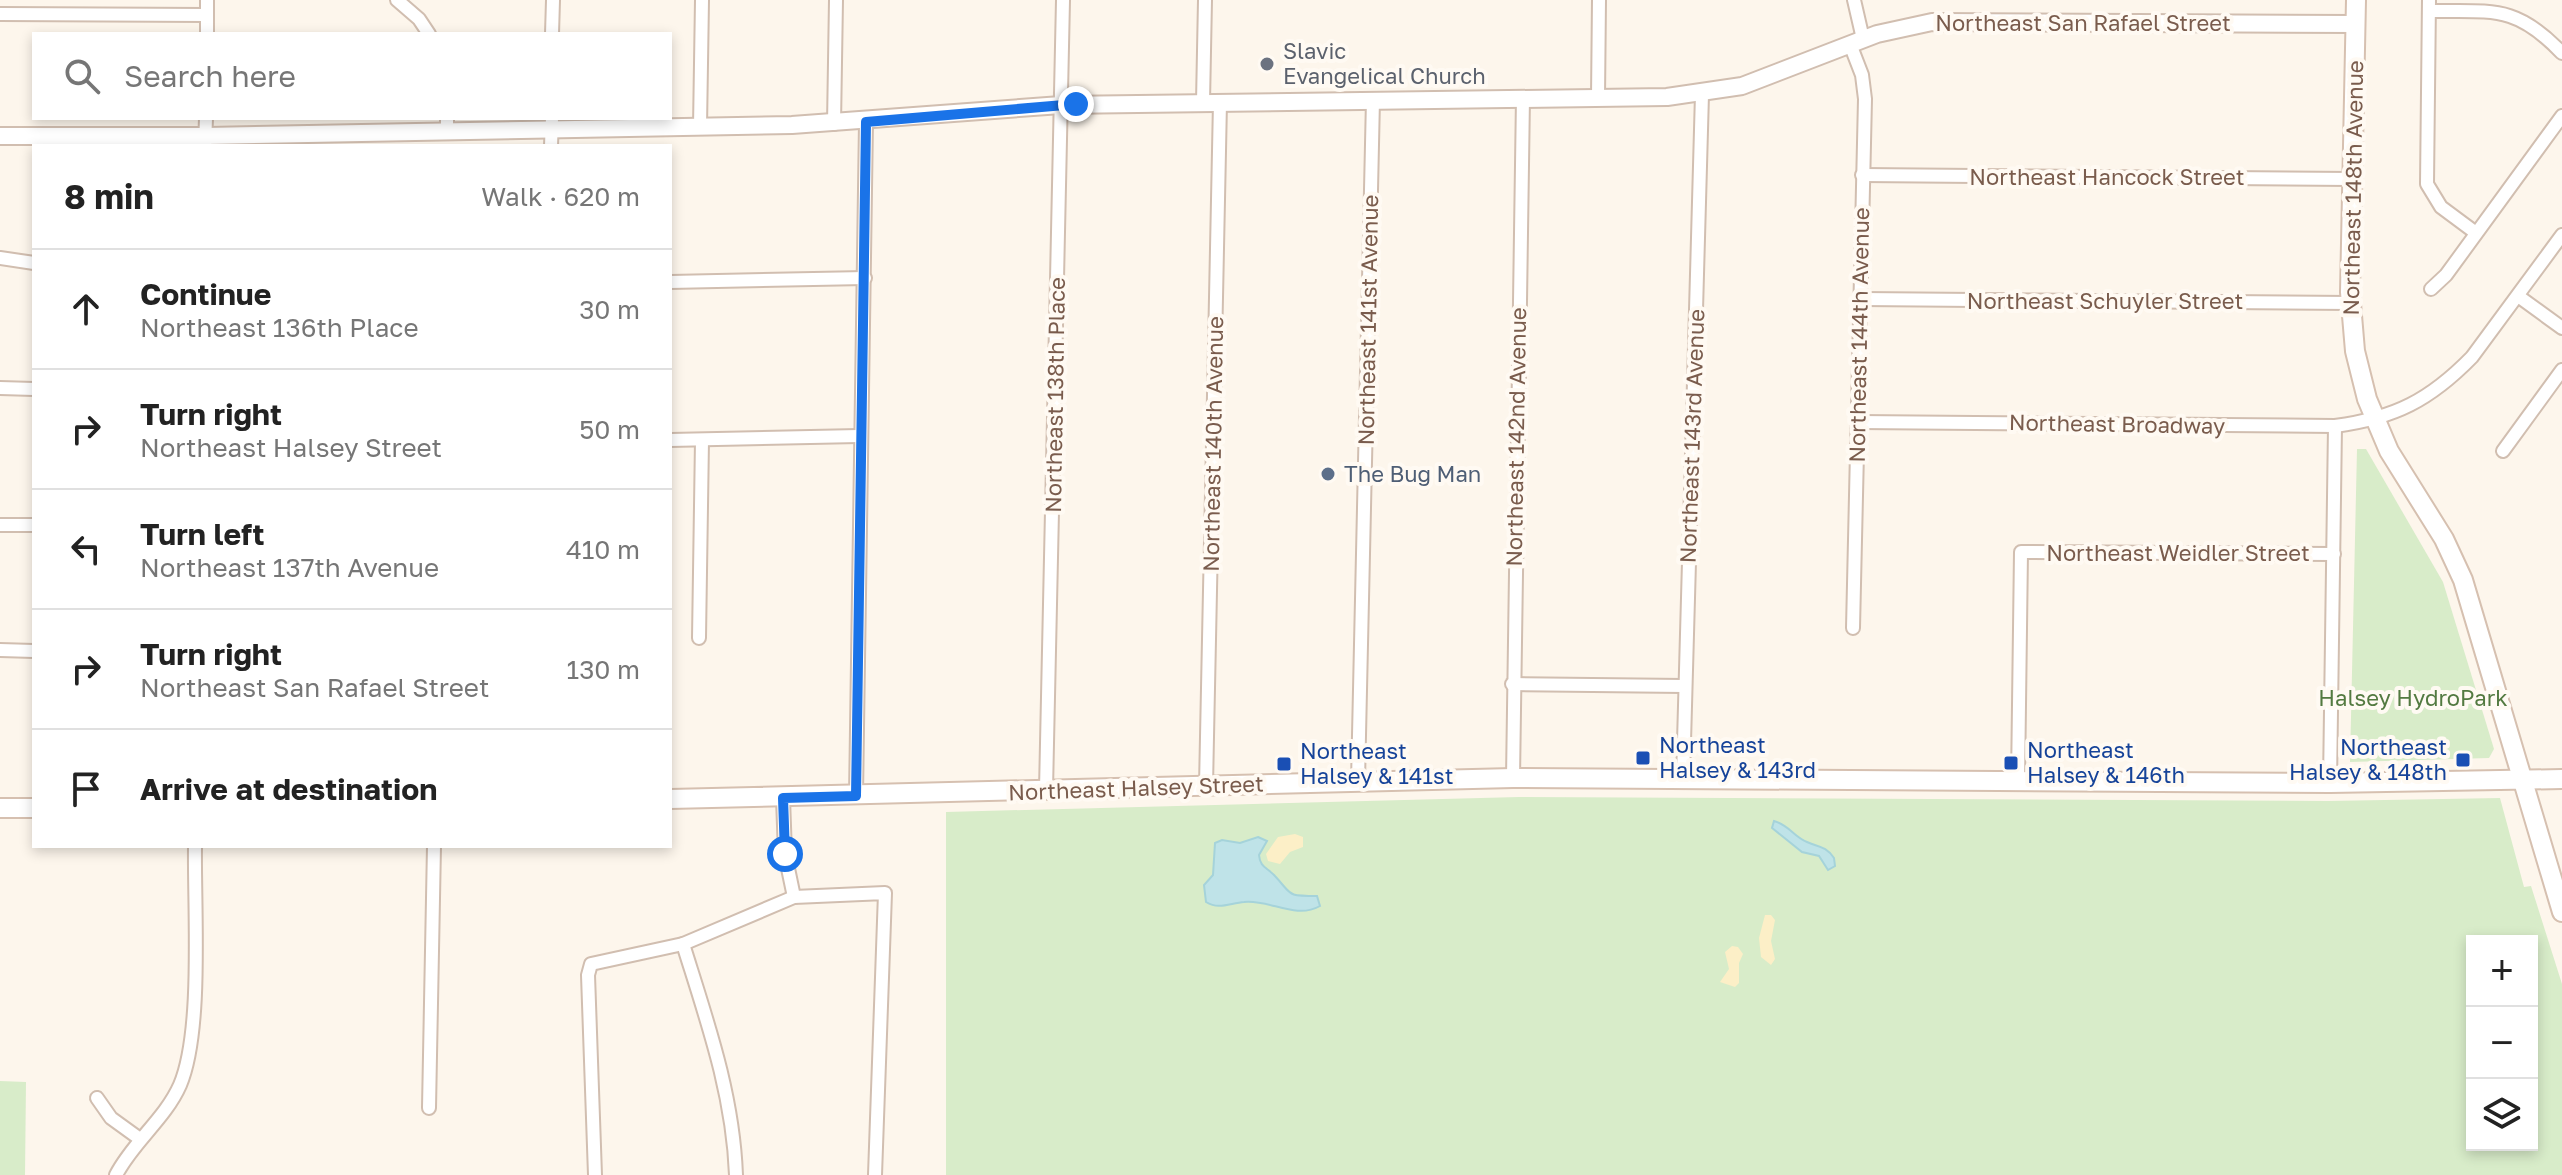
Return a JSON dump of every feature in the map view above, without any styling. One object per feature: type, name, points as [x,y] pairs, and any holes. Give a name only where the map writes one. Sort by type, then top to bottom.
[{"type":"main road","name":"Northeast 148th Avenue","points":[[2356,0],[2350,303],[2359,370],[2375,420],[2395,463],[2444,539],[2459,571],[2562,912]]},
{"type":"main road","name":"Northeast Halsey Street","points":[[672,799],[1513,778],[2330,783],[2562,779]]},
{"type":"main road","points":[[0,808],[32,808]]},
{"type":"street","points":[[207,0],[207,32]]},
{"type":"street","points":[[397,0],[419,19],[428,32]]},
{"type":"street","points":[[552,32],[553,0]]},
{"type":"street","points":[[700,127],[702,0]]},
{"type":"street","points":[[834,124],[836,0]]},
{"type":"street","name":"Northeast 138th Place","points":[[1046,790],[1063,0]]},
{"type":"street","points":[[1203,102],[1205,0]]},
{"type":"street","points":[[1598,97],[1599,0]]},
{"type":"street","name":"Northeast 144th Avenue","points":[[1853,628],[1865,89],[1856,42],[1854,0]]},
{"type":"street","points":[[2476,233],[2441,207],[2427,184],[2429,6],[2518,17],[2541,31],[2562,53]]},
{"type":"street","points":[[0,14],[207,15]]},
{"type":"street","name":"Northeast San Rafael Street","points":[[0,136],[206,141],[447,125],[551,131],[834,124],[1061,105],[1702,94],[1758,81],[1856,42],[1918,24],[1956,21],[2356,24]]},
{"type":"street","name":"Northeast 143rd Avenue","points":[[1683,778],[1702,94]]},
{"type":"street","name":"Northeast 142nd Avenue","points":[[1513,778],[1523,97]]},
{"type":"street","name":"Northeast 141st Avenue","points":[[1358,781],[1373,99]]},
{"type":"street","name":"Northeast 140th Avenue","points":[[1206,786],[1220,102]]},
{"type":"street","points":[[2431,289],[2446,275],[2562,116]]},
{"type":"street","points":[[206,120],[206,141]]},
{"type":"street","points":[[856,796],[866,122]]},
{"type":"street","name":"Northeast Hancock Street","points":[[1862,175],[2352,179]]},
{"type":"street","points":[[2375,420],[2418,401],[2455,374],[2562,235]]},
{"type":"street","points":[[0,258],[32,263]]},
{"type":"street","points":[[672,282],[865,278]]},
{"type":"street","points":[[2518,296],[2562,328]]},
{"type":"street","name":"Northeast Schuyler Street","points":[[1861,299],[2350,303]]},
{"type":"street","points":[[2503,451],[2562,370]]},
{"type":"street","points":[[0,388],[32,389]]},
{"type":"street","name":"Northeast Broadway","points":[[1858,422],[2335,426],[2375,420]]},
{"type":"street","points":[[2330,783],[2335,426]]},
{"type":"street","points":[[672,440],[859,436]]},
{"type":"street","points":[[699,638],[702,440]]},
{"type":"street","points":[[0,525],[32,525]]},
{"type":"street","name":"Northeast Weidler Street","points":[[2018,781],[2021,552],[2334,554]]},
{"type":"street","points":[[0,650],[32,651]]},
{"type":"street","points":[[1512,684],[1684,686]]},
{"type":"street","points":[[783,798],[785,854],[794,897]]},
{"type":"street","points":[[116,1175],[140,1139],[169,1106],[190,1051],[195,848]]},
{"type":"street","points":[[429,1108],[434,848]]},
{"type":"street","points":[[595,1175],[588,975],[591,964],[683,944],[794,897],[885,893],[875,1175]]},
{"type":"street","points":[[716,914],[723,928]]},
{"type":"street","points":[[683,944],[723,1072],[731,1110],[736,1175]]},
{"type":"street","points":[[97,1098],[111,1118],[140,1139]]},
{"type":"green space","name":"Halsey HydroPark","points":[[2357,449],[2366,449],[2443,582],[2494,749],[2489,758],[2350,762]]},
{"type":"green space","points":[[1519,797],[2328,801],[2500,798],[2524,887],[2531,886],[2562,984],[2562,1175],[946,1175],[946,812]]},
{"type":"green space","points":[[0,1081],[26,1082],[25,1175],[0,1175]]},
{"type":"sand","points":[[1295,834],[1303,837],[1303,847],[1290,852],[1280,864],[1268,861],[1266,854],[1278,837]]},
{"type":"sand","points":[[1765,915],[1771,915],[1775,920],[1771,941],[1775,959],[1771,965],[1761,957],[1759,938]]},
{"type":"sand","points":[[1732,946],[1738,947],[1743,954],[1739,963],[1739,983],[1735,987],[1720,982],[1729,969],[1725,952]]},
{"type":"water","points":[[1774,821],[1802,840],[1828,851],[1834,858],[1835,866],[1828,870],[1819,856],[1802,852],[1772,828]]},
{"type":"water","points":[[1258,837],[1267,841],[1259,855],[1264,866],[1291,893],[1317,896],[1320,906],[1301,911],[1254,902],[1220,906],[1206,902],[1204,885],[1213,875],[1215,843],[1222,840],[1240,843]]},
{"type":"place","name":"Slavic Evangelical Church","points":[[1267,64]]},
{"type":"place","name":"The Bug Man","points":[[1328,474]]},
{"type":"place","name":"Northeast Halsey & 143rd","points":[[1643,758]]},
{"type":"place","name":"Northeast Halsey & 148th","points":[[2463,760]]},
{"type":"place","name":"Northeast Halsey & 146th","points":[[2011,763]]},
{"type":"place","name":"Northeast Halsey & 141st","points":[[1284,764]]},
{"type":"route","points":[[785,854],[783,798],[856,796],[866,122],[1076,104]]}]
